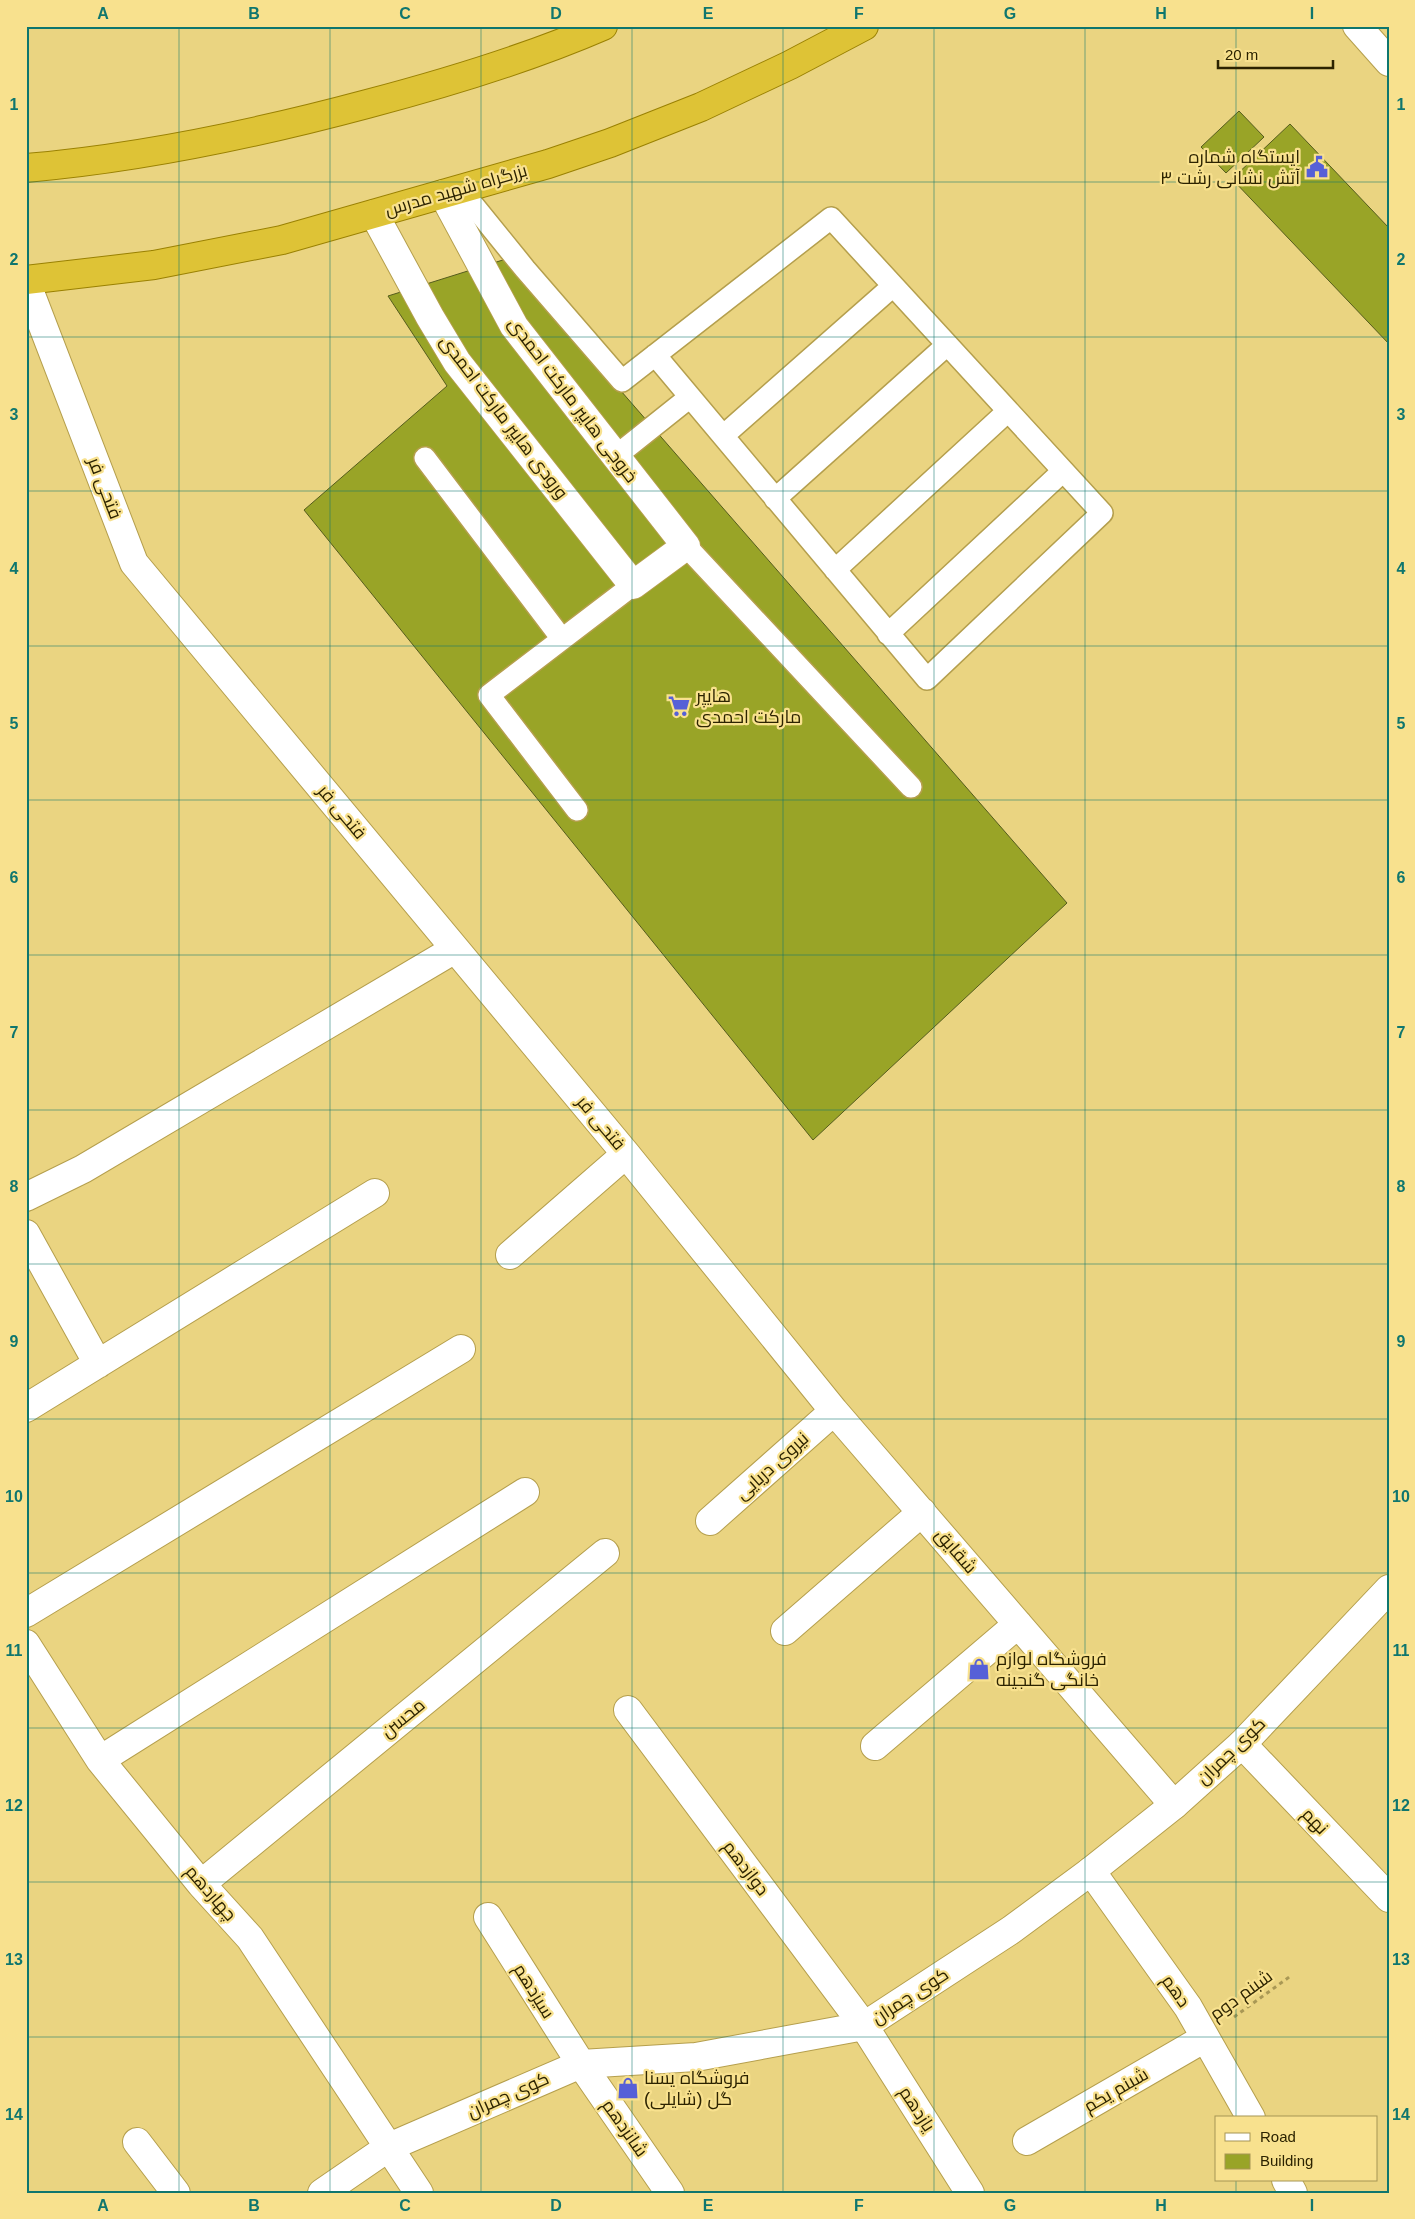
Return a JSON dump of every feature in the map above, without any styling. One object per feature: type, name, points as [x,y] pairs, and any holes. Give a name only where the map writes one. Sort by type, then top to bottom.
[{"type":"highway","points":[[26,168],[140,154],[276,128],[444,83],[537,52],[603,26]]},
{"type":"highway","name":"بزرگراه شهید مدرس","points":[[26,281],[122,269],[282,240],[548,164],[670,119],[760,80],[864,26]]},
{"type":"street","points":[[1357,26],[1389,62]]},
{"type":"street","name":"خروجی هایپر مارکت احمدی","points":[[452,192],[514,326],[686,546]]},
{"type":"street","name":"ورودی هایپر مارکت احمدی","points":[[374,214],[430,317],[457,362],[634,585]]},
{"type":"street","name":"فتحی فر","points":[[26,281],[134,563],[626,1154],[740,1295]]},
{"type":"street","points":[[634,585],[686,546]]},
{"type":"street","points":[[26,1197],[83,1169],[455,949]]},
{"type":"street","points":[[510,1255],[626,1154]]},
{"type":"street","points":[[26,1408],[375,1193]]},
{"type":"street","points":[[26,1234],[98,1364]]},
{"type":"street","name":"شقایق","points":[[740,1295],[834,1411],[1174,1805]]},
{"type":"street","points":[[26,1613],[461,1349]]},
{"type":"street","name":"نیروی دریایی","points":[[710,1521],[834,1411]]},
{"type":"street","points":[[100,1760],[525,1492]]},
{"type":"street","points":[[785,1631],[922,1512]]},
{"type":"street","name":"محسن","points":[[201,1884],[606,1553]]},
{"type":"street","name":"کوی چمران","points":[[322,2193],[389,2147],[581,2064],[696,2057],[864,2026],[1012,1930],[1091,1872],[1174,1805],[1242,1744],[1389,1589]]},
{"type":"street","points":[[875,1746],[1018,1624]]},
{"type":"street","name":"چهاردهم","points":[[26,1644],[100,1760],[201,1884],[250,1938],[419,2193]]},
{"type":"street","name":"دوازدهم","points":[[628,1710],[864,2026]]},
{"type":"street","name":"نهم","points":[[1242,1744],[1389,1898]]},
{"type":"street","name":"دهم","points":[[1091,1872],[1188,2007],[1250,2116]]},
{"type":"street","name":"سیزدهم","points":[[488,1917],[581,2064]]},
{"type":"street","name":"یازدهم","points":[[864,2026],[970,2193]]},
{"type":"street","name":"شبنم یکم","points":[[1027,2141],[1206,2038]]},
{"type":"street","name":"شانزدهم","points":[[581,2064],[670,2193]]},
{"type":"street","points":[[137,2142],[176,2193]]},
{"type":"lane","points":[[452,192],[525,269],[622,381],[831,218],[1102,513],[927,679],[655,356]]},
{"type":"lane","points":[[723,436],[893,286]]},
{"type":"lane","points":[[775,499],[947,344]]},
{"type":"lane","points":[[616,456],[690,397]]},
{"type":"lane","points":[[835,570],[1008,410]]},
{"type":"lane","points":[[425,458],[562,639]]},
{"type":"lane","points":[[888,634],[1063,471]]},
{"type":"lane","points":[[686,546],[911,788]]},
{"type":"lane","points":[[578,810],[489,695],[634,585]]},
{"type":"path","name":"شبنم دوم","points":[[1206,2038],[1292,1975]]},
{"type":"building","points":[[1239,111],[1264,137],[1226,173],[1201,147]]},
{"type":"building","points":[[1290,124],[1389,228],[1389,344],[1232,179]]},
{"type":"building","name":"هایپر مارکت احمدی","points":[[506,259],[1067,903],[813,1140],[304,510],[447,386],[388,296]]},
{"type":"place","name":"ایستگاه شماره ۳ آتش نشانی رشت","points":[[1317,167]]},
{"type":"place","name":"هایپر مارکت احمدی","points":[[679,706]]},
{"type":"place","name":"فروشگاه لوازم خانگی گنجینه","points":[[979,1669]]},
{"type":"place","name":"فروشگاه یسنا گل (شایلی)","points":[[628,2088]]}]
